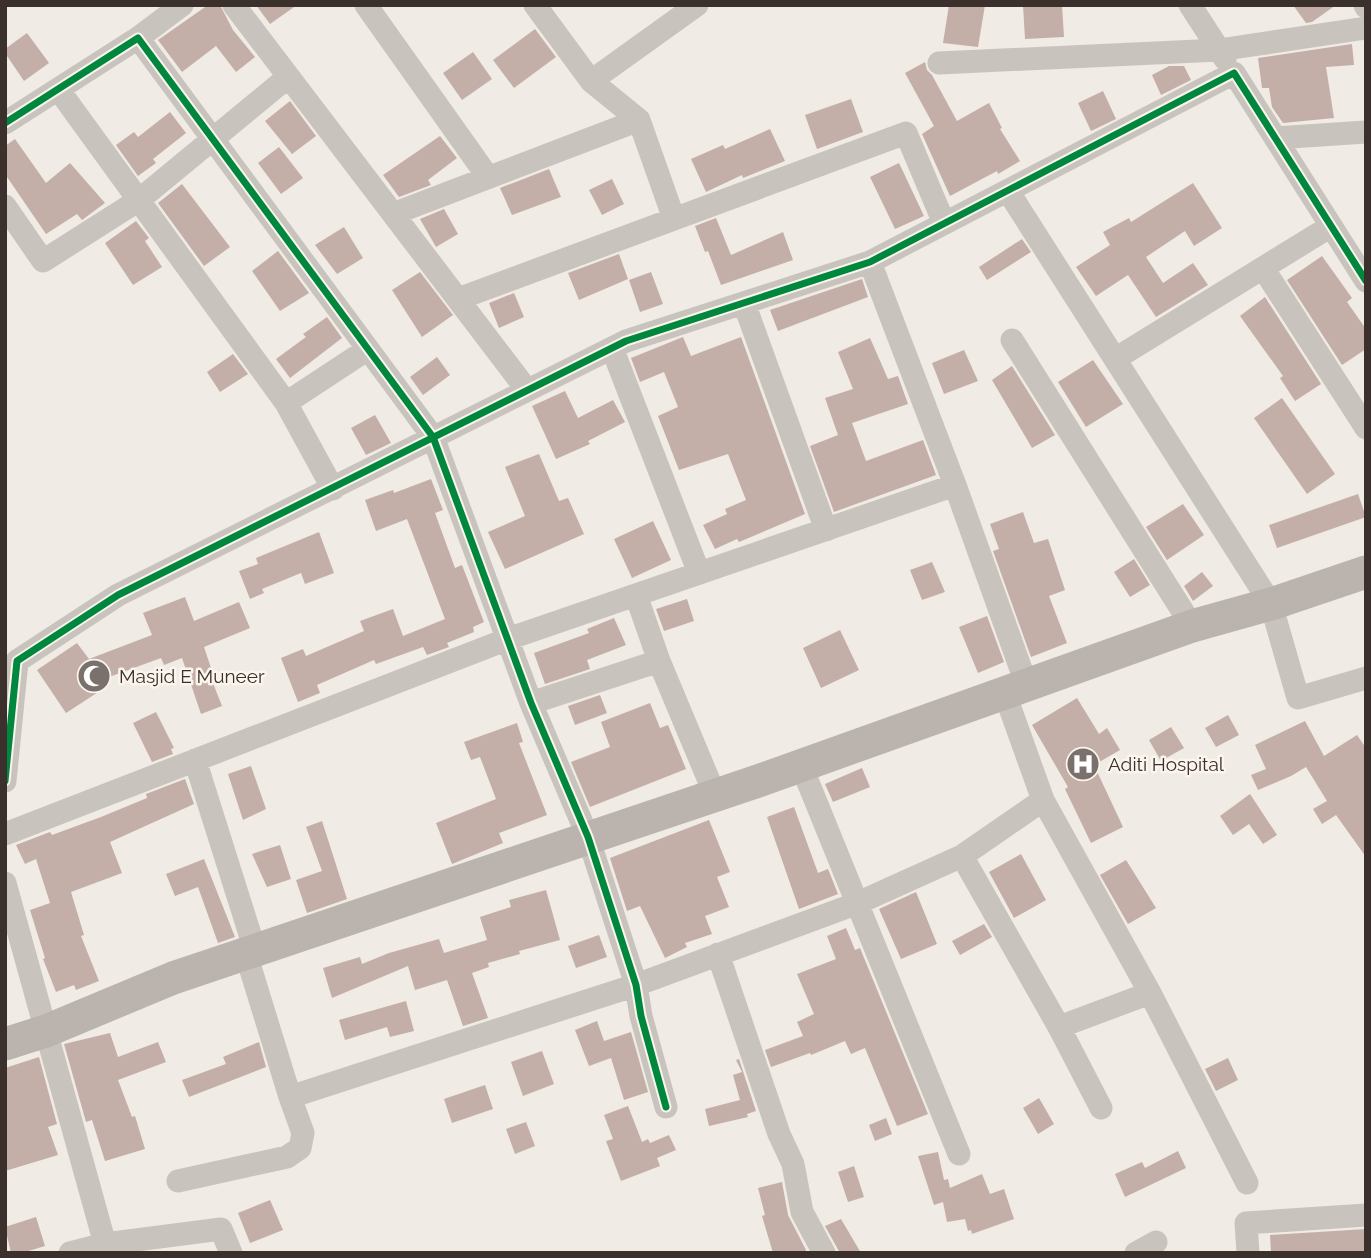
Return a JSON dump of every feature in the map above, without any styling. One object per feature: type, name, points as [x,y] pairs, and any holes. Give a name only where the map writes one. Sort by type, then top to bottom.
[{"type":"main road","points":[[5,1045],[46,1031],[173,978],[802,765],[1192,626],[1271,604],[1366,572]]},
{"type":"street","points":[[5,123],[138,38],[182,5]]},
{"type":"street","points":[[233,5],[527,390]]},
{"type":"street","points":[[366,5],[488,177]]},
{"type":"street","points":[[535,5],[591,81],[639,120],[674,219]]},
{"type":"street","points":[[591,81],[697,5]]},
{"type":"street","points":[[1190,5],[1366,281]]},
{"type":"street","points":[[939,63],[1219,50],[1366,28]]},
{"type":"street","points":[[138,38],[433,437],[531,704],[588,837],[636,985],[641,1016],[666,1107]]},
{"type":"street","points":[[5,781],[17,661],[117,595],[626,341],[870,262],[1234,73]]},
{"type":"street","points":[[6,208],[43,261],[139,200],[288,77]]},
{"type":"street","points":[[58,89],[286,403],[332,489]]},
{"type":"street","points":[[393,214],[639,120]]},
{"type":"street","points":[[1275,138],[1366,132]]},
{"type":"street","points":[[458,299],[906,133],[944,223]]},
{"type":"street","points":[[1008,191],[1271,604],[1298,698],[1366,678]]},
{"type":"street","points":[[1115,359],[1331,226]]},
{"type":"street","points":[[870,262],[956,485],[1016,690],[1043,800],[1150,993],[1247,1183]]},
{"type":"street","points":[[1263,268],[1366,428]]},
{"type":"street","points":[[744,303],[826,530]]},
{"type":"street","points":[[1012,340],[1192,626]]},
{"type":"street","points":[[612,348],[699,573]]},
{"type":"street","points":[[286,403],[368,349]]},
{"type":"street","points":[[5,834],[508,639],[956,485]]},
{"type":"street","points":[[636,595],[659,661],[715,795]]},
{"type":"street","points":[[531,704],[659,661]]},
{"type":"street","points":[[178,1181],[287,1157],[300,1148],[303,1133],[290,1097],[195,760]]},
{"type":"street","points":[[802,765],[959,1154]]},
{"type":"street","points":[[290,1097],[636,985],[858,903],[962,856],[1043,800]]},
{"type":"street","points":[[962,856],[1059,1027],[1101,1108]]},
{"type":"street","points":[[5,883],[105,1244]]},
{"type":"street","points":[[718,954],[779,1134],[793,1164],[802,1212],[824,1253]]},
{"type":"street","points":[[1059,1027],[1150,993]]},
{"type":"street","points":[[1248,1253],[1245,1223],[1366,1215]]},
{"type":"street","points":[[70,1253],[105,1244],[221,1229],[230,1253]]},
{"type":"building","points":[[208,5],[220,5],[233,30],[255,57],[236,72],[216,46],[182,72],[158,40]]},
{"type":"building","points":[[256,5],[297,5],[270,24]]},
{"type":"building","points":[[949,5],[985,5],[978,47],[943,43]]},
{"type":"building","points":[[1023,5],[1062,5],[1064,37],[1025,39]]},
{"type":"building","points":[[1293,5],[1336,5],[1312,22],[1306,23]]},
{"type":"building","points":[[535,29],[556,57],[514,88],[493,60]]},
{"type":"building","points":[[27,33],[49,63],[24,81],[5,49]]},
{"type":"building","points":[[1352,44],[1354,65],[1326,67],[1334,118],[1283,123],[1272,107],[1269,88],[1262,88],[1258,58]]},
{"type":"building","points":[[473,52],[492,79],[462,100],[443,73]]},
{"type":"building","points":[[925,62],[957,121],[989,103],[1002,128],[1000,129],[1020,161],[950,196],[922,134],[934,126],[905,73]]},
{"type":"building","points":[[1169,66],[1184,66],[1191,80],[1161,95],[1152,75]]},
{"type":"building","points":[[1103,91],[1116,119],[1091,131],[1078,103]]},
{"type":"building","points":[[851,99],[863,132],[817,149],[805,115]]},
{"type":"building","points":[[290,101],[316,136],[292,154],[265,121]]},
{"type":"building","points":[[170,112],[186,133],[153,159],[156,163],[138,176],[116,145],[134,132],[138,137]]},
{"type":"building","points":[[770,129],[785,161],[743,178],[742,175],[706,192],[691,159],[723,145],[725,149]]},
{"type":"building","points":[[440,136],[457,158],[428,180],[431,185],[399,197],[383,175]]},
{"type":"building","points":[[15,139],[46,183],[70,163],[105,203],[82,220],[77,214],[46,234],[5,174],[5,146]]},
{"type":"building","points":[[279,147],[303,178],[281,194],[258,163]]},
{"type":"building","points":[[899,163],[924,216],[895,229],[870,177]]},
{"type":"building","points":[[549,169],[561,197],[512,215],[500,188]]},
{"type":"building","points":[[612,179],[624,204],[602,215],[589,190]]},
{"type":"building","points":[[1193,183],[1222,228],[1194,246],[1185,231],[1146,257],[1163,283],[1193,263],[1208,285],[1156,317],[1128,275],[1096,296],[1076,267],[1110,245],[1103,232],[1129,218],[1131,222]]},
{"type":"building","points":[[182,184],[230,247],[204,266],[158,203]]},
{"type":"building","points":[[444,209],[458,234],[436,247],[420,219]]},
{"type":"building","points":[[716,218],[731,255],[783,232],[793,260],[721,285],[695,226]]},
{"type":"building","points":[[136,221],[149,238],[145,241],[162,267],[133,285],[105,243]]},
{"type":"building","points":[[344,227],[363,258],[337,274],[315,245]]},
{"type":"building","points":[[1022,239],[1031,252],[987,280],[979,267]]},
{"type":"building","points":[[278,251],[309,293],[280,311],[252,271]]},
{"type":"building","points":[[619,254],[628,279],[579,300],[568,273]]},
{"type":"building","points":[[1322,256],[1352,298],[1347,302],[1366,329],[1366,349],[1342,365],[1287,280]]},
{"type":"building","points":[[420,272],[453,315],[422,337],[392,290]]},
{"type":"building","points":[[651,272],[663,304],[640,312],[629,280]]},
{"type":"building","points":[[862,279],[868,297],[778,331],[770,310]]},
{"type":"building","points":[[514,293],[524,317],[499,328],[489,303]]},
{"type":"building","points":[[1265,297],[1321,384],[1295,401],[1280,378],[1283,376],[1240,316]]},
{"type":"building","points":[[327,317],[342,338],[290,378],[276,359],[306,337],[303,334]]},
{"type":"building","points":[[683,337],[691,356],[741,337],[805,514],[739,542],[737,539],[715,549],[703,525],[727,514],[725,509],[746,500],[728,454],[679,470],[658,416],[678,407],[664,372],[640,382],[631,358]]},
{"type":"building","points":[[870,338],[888,379],[898,376],[908,404],[852,423],[866,461],[923,440],[936,475],[834,512],[810,446],[838,435],[825,398],[853,389],[838,352]]},
{"type":"building","points":[[964,350],[978,381],[944,394],[932,363]]},
{"type":"building","points":[[233,354],[248,374],[220,392],[207,372]]},
{"type":"building","points":[[437,357],[450,375],[423,395],[410,377]]},
{"type":"building","points":[[1093,360],[1123,404],[1086,427],[1058,382]]},
{"type":"building","points":[[1012,366],[1055,435],[1032,448],[992,380]]},
{"type":"building","points":[[565,391],[578,418],[613,400],[625,422],[588,441],[590,444],[556,459],[532,406]]},
{"type":"building","points":[[1282,398],[1335,474],[1307,494],[1254,418]]},
{"type":"building","points":[[375,415],[391,443],[366,455],[351,428]]},
{"type":"building","points":[[539,454],[559,501],[568,498],[584,534],[505,569],[488,532],[525,516],[505,467]]},
{"type":"building","points":[[431,479],[443,510],[435,513],[455,568],[462,565],[484,622],[473,627],[474,632],[447,643],[449,647],[427,655],[423,647],[376,664],[374,660],[317,685],[320,693],[298,702],[281,658],[303,649],[306,656],[364,631],[360,621],[393,609],[403,636],[445,619],[407,519],[376,531],[365,500],[393,490],[394,493]]},
{"type":"building","points":[[1358,494],[1366,517],[1277,548],[1269,525]]},
{"type":"building","points":[[1183,504],[1204,535],[1167,560],[1146,527]]},
{"type":"building","points":[[1023,512],[1034,543],[1048,539],[1065,590],[1049,596],[1067,643],[1031,657],[993,551],[999,549],[990,524]]},
{"type":"building","points":[[653,521],[671,560],[632,578],[614,539]]},
{"type":"building","points":[[319,532],[334,573],[305,584],[301,573],[262,589],[264,593],[250,599],[239,571],[258,564],[256,558]]},
{"type":"building","points":[[1134,559],[1150,585],[1130,597],[1114,572]]},
{"type":"building","points":[[932,562],[945,592],[922,600],[910,570]]},
{"type":"building","points":[[1202,572],[1213,586],[1193,601],[1184,586]]},
{"type":"building","points":[[185,597],[194,621],[239,602],[250,628],[204,647],[214,677],[211,678],[222,706],[201,714],[182,658],[164,665],[161,658],[101,680],[106,687],[66,713],[37,670],[77,643],[89,659],[152,635],[143,613]]},
{"type":"building","points":[[687,599],[694,621],[664,631],[656,609]]},
{"type":"building","points":[[987,616],[1004,662],[978,673],[959,627]]},
{"type":"building","points":[[614,618],[626,645],[587,660],[590,669],[545,684],[534,653],[589,633],[587,629]]},
{"type":"building","points":[[840,630],[859,670],[821,688],[803,648]]},
{"type":"building","points":[[600,695],[607,713],[575,725],[568,706]]},
{"type":"building","points":[[1077,698],[1099,734],[1107,728],[1120,750],[1094,765],[1123,827],[1091,843],[1065,789],[1068,787],[1032,725]]},
{"type":"building","points":[[650,703],[660,728],[668,725],[686,769],[590,807],[571,762],[610,747],[601,722]]},
{"type":"building","points":[[156,712],[174,748],[171,749],[173,754],[152,762],[133,723]]},
{"type":"building","points":[[1228,715],[1239,735],[1216,747],[1205,728]]},
{"type":"building","points":[[1305,721],[1324,756],[1357,735],[1366,748],[1366,857],[1336,815],[1322,824],[1313,809],[1327,801],[1306,767],[1258,790],[1251,775],[1266,769],[1255,745]]},
{"type":"building","points":[[517,723],[523,742],[519,743],[547,815],[499,833],[503,843],[452,864],[436,823],[496,799],[480,757],[471,760],[464,742]]},
{"type":"building","points":[[1171,727],[1184,748],[1161,761],[1149,740]]},
{"type":"building","points":[[251,766],[266,809],[243,820],[228,774]]},
{"type":"building","points":[[862,768],[870,787],[833,802],[825,784]]},
{"type":"building","points":[[185,779],[194,804],[110,842],[122,873],[71,892],[84,935],[81,936],[99,981],[76,990],[74,985],[56,992],[43,959],[45,958],[30,910],[50,903],[36,859],[25,864],[16,845],[101,817],[147,798],[146,794]]},
{"type":"building","points":[[1250,794],[1277,835],[1263,844],[1249,824],[1233,835],[1220,816]]},
{"type":"building","points":[[794,807],[818,873],[828,869],[838,894],[799,909],[767,817]]},
{"type":"building","points":[[709,820],[730,872],[717,877],[729,907],[705,916],[712,934],[685,943],[687,947],[665,958],[640,906],[627,911],[610,858]]},
{"type":"building","points":[[322,821],[347,899],[307,913],[296,880],[322,871],[306,827]]},
{"type":"building","points":[[280,845],[291,879],[267,887],[252,854]]},
{"type":"building","points":[[1021,854],[1046,900],[1014,918],[989,872]]},
{"type":"building","points":[[204,859],[235,937],[218,943],[198,887],[175,896],[166,874]]},
{"type":"building","points":[[1126,860],[1156,908],[1128,924],[1100,875]]},
{"type":"building","points":[[546,890],[560,940],[519,951],[520,954],[488,963],[489,967],[472,973],[488,1018],[463,1026],[447,980],[415,990],[408,966],[332,998],[323,968],[360,957],[362,964],[389,953],[439,939],[444,953],[487,940],[480,917],[511,907],[509,900]]},
{"type":"building","points":[[916,892],[937,944],[901,959],[879,909]]},
{"type":"building","points":[[984,924],[992,937],[960,955],[952,941]]},
{"type":"building","points":[[846,928],[855,950],[860,948],[928,1114],[897,1126],[865,1048],[851,1054],[845,1041],[771,1067],[765,1050],[803,1036],[797,1022],[814,1014],[797,974],[836,959],[827,936]]},
{"type":"building","points":[[599,935],[607,957],[576,968],[568,946]]},
{"type":"building","points":[[406,1001],[414,1031],[390,1037],[387,1027],[345,1040],[339,1020]]},
{"type":"building","points":[[597,1021],[604,1041],[631,1032],[648,1092],[624,1100],[611,1058],[589,1066],[575,1030]]},
{"type":"building","points":[[110,1033],[118,1057],[158,1042],[166,1062],[118,1080],[132,1117],[135,1116],[145,1149],[105,1161],[92,1120],[86,1122],[64,1044]]},
{"type":"building","points":[[259,1042],[266,1067],[189,1097],[182,1080],[226,1064],[223,1057]]},
{"type":"building","points":[[542,1051],[554,1084],[523,1096],[511,1062]]},
{"type":"building","points":[[39,1057],[57,1124],[48,1127],[58,1155],[5,1171],[5,1068]]},
{"type":"building","points":[[1228,1058],[1238,1080],[1216,1091],[1205,1069]]},
{"type":"building","points":[[739,1059],[756,1111],[747,1114],[748,1117],[709,1126],[705,1109],[740,1100],[733,1075],[742,1072],[736,1060]]},
{"type":"building","points":[[485,1085],[493,1109],[452,1123],[444,1099]]},
{"type":"building","points":[[1039,1098],[1054,1124],[1038,1134],[1023,1108]]},
{"type":"building","points":[[628,1106],[642,1142],[648,1139],[650,1143],[669,1135],[676,1150],[657,1158],[660,1166],[621,1181],[606,1141],[613,1139],[604,1115]]},
{"type":"building","points":[[886,1118],[892,1134],[875,1141],[869,1125]]},
{"type":"building","points":[[526,1122],[535,1146],[515,1154],[506,1129]]},
{"type":"building","points":[[1178,1151],[1186,1168],[1125,1197],[1115,1174],[1142,1162],[1145,1168]]},
{"type":"building","points":[[938,1152],[944,1180],[948,1179],[950,1188],[982,1174],[990,1194],[1004,1189],[1014,1219],[972,1234],[971,1230],[968,1231],[965,1219],[947,1222],[943,1202],[934,1205],[918,1156]]},
{"type":"building","points":[[854,1166],[864,1197],[848,1202],[838,1172]]},
{"type":"building","points":[[782,1182],[788,1215],[806,1250],[805,1253],[773,1253],[762,1216],[765,1215],[758,1188]]},
{"type":"building","points":[[270,1200],[283,1230],[250,1243],[238,1213]]},
{"type":"building","points":[[36,1217],[45,1246],[22,1253],[11,1253],[5,1227]]},
{"type":"building","points":[[841,1219],[861,1253],[840,1253],[825,1226]]},
{"type":"building","points":[[1366,1229],[1366,1253],[1271,1253],[1270,1235]]},
{"type":"cycle path","points":[[5,123],[138,38],[433,437],[531,703],[588,837],[636,985],[641,1016],[666,1107]]},
{"type":"cycle path","points":[[5,781],[17,661],[118,595],[626,341],[870,262],[1234,73],[1366,281]]},
{"type":"place","name":"Masjid E Muneer","points":[[94,676]]},
{"type":"place","name":"Aditi Hospital","points":[[1083,764]]}]
